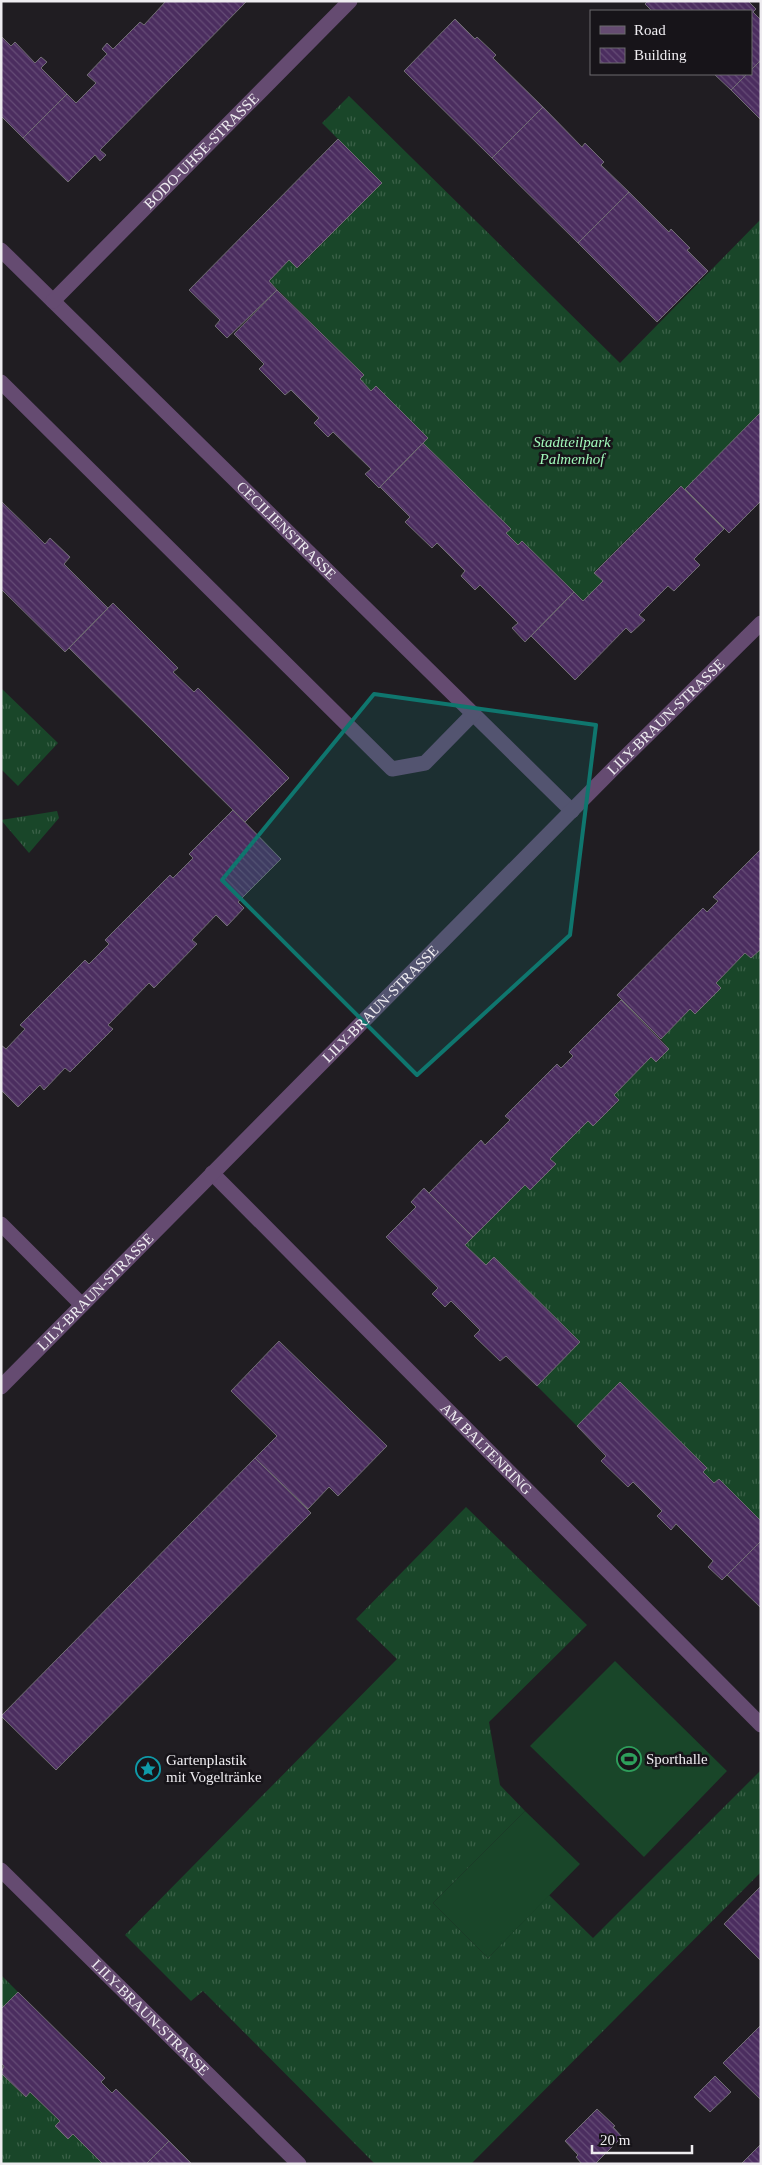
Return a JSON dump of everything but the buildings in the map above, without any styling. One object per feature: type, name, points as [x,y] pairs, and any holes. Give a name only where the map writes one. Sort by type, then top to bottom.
[{"type":"street","name":"BODO-UHSE-STRASSE","points":[[53,301],[350,1]]},
{"type":"street","name":"CECILIENSTRASSE","points":[[1,250],[572,810]]},
{"type":"street","points":[[1,382],[392,769],[424,763],[473,714]]},
{"type":"street","name":"LILY-BRAUN-STRASSE","points":[[1,1387],[572,810],[761,623]]},
{"type":"street","name":"AM BALTENRING","points":[[212,1173],[760,1724]]},
{"type":"street","points":[[1,1224],[82,1305]]},
{"type":"street","name":"LILY-BRAUN-STRASSE","points":[[5,1874],[299,2164]]},
{"type":"highlighted area","points":[[374,694],[596,725],[570,935],[417,1075],[222,880]]},
{"type":"green space","name":"Stadtteilpark Palmenhof","points":[[349,96],[620,363],[761,219],[761,412],[685,489],[680,486],[594,572],[603,581],[583,601],[522,541],[518,545],[506,533],[510,529],[423,443],[428,438],[376,387],[371,391],[360,379],[364,375],[269,281],[289,260],[298,268],[382,183],[322,123]]},
{"type":"green space","points":[[1,688],[58,743],[18,786],[1,769]]},
{"type":"green space","points":[[57,811],[59,818],[29,853],[1,820]]},
{"type":"green space","points":[[761,949],[761,1521],[719,1479],[714,1483],[703,1472],[707,1468],[620,1382],[577,1426],[537,1386],[494,1257],[486,1265],[465,1245],[525,1185],[530,1190],[556,1164],[550,1159],[588,1121],[593,1126],[619,1101],[614,1095],[651,1057],[657,1062],[669,1049],[661,1039],[690,1009],[695,1014],[721,988],[716,983],[745,953],[751,958]]},
{"type":"green space","points":[[466,1507],[587,1625],[489,1722],[500,1785],[525,1811],[433,1903],[488,1958],[549,1895],[593,1938],[760,1771],[761,1872],[471,2164],[375,2164],[203,1991],[191,2001],[125,1935],[397,1659],[356,1619]]},
{"type":"green space","name":"Sporthalle","points":[[615,1661],[727,1771],[644,1857],[530,1746]]},
{"type":"green space","points":[[525,1811],[580,1864],[488,1958],[433,1903]]},
{"type":"green space","points":[[1,1975],[18,1992],[1,2009]]},
{"type":"green space","points":[[1,2073],[25,2097],[30,2092],[60,2121],[55,2126],[68,2138],[73,2134],[103,2164],[1,2164]]},
{"type":"place","name":"Sporthalle","points":[[629,1759]]},
{"type":"place","name":"Gartenplastik mit Vogeltränke","points":[[148,1769]]}]
